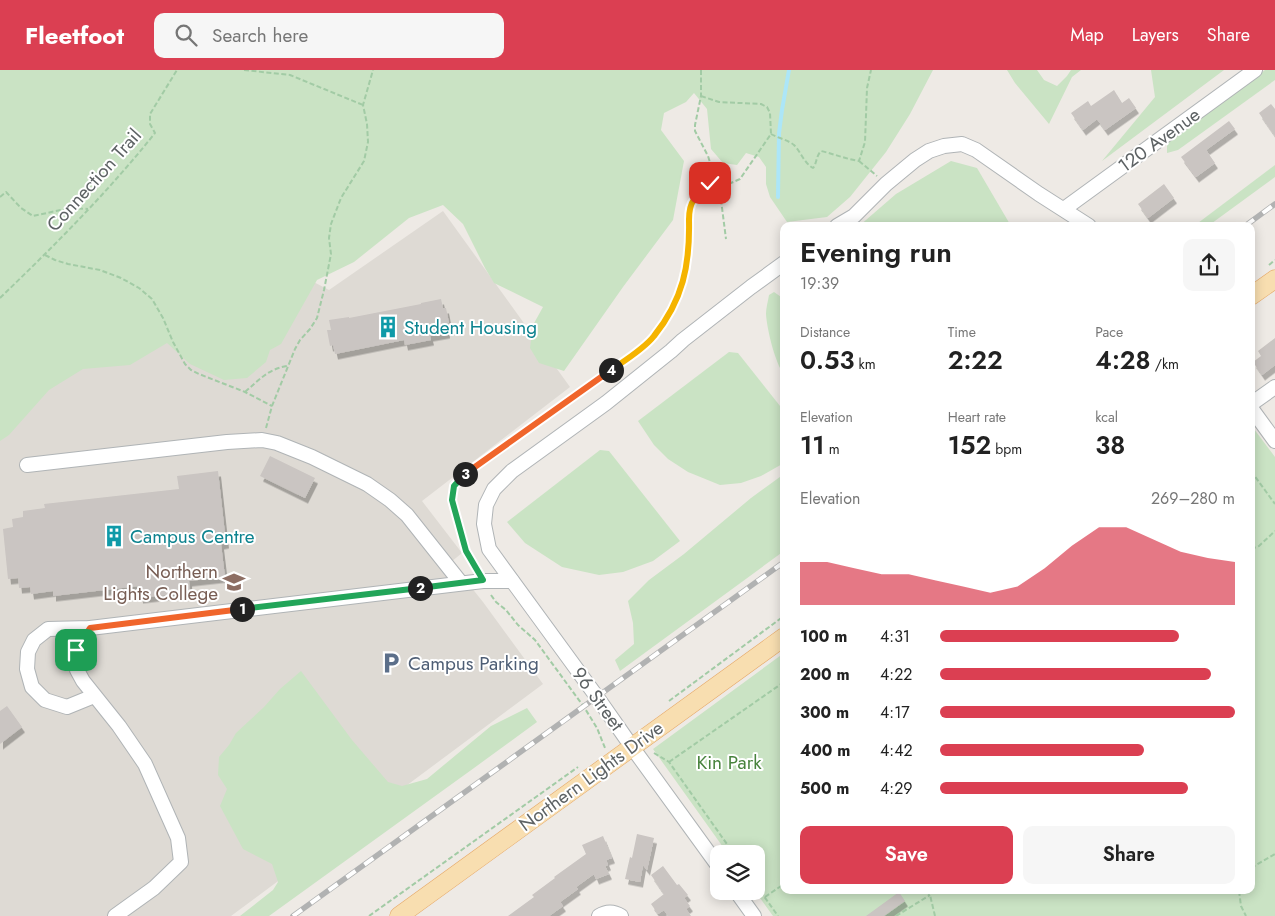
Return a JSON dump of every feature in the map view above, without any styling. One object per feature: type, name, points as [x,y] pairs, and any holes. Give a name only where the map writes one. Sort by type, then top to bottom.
[{"type":"main road","points":[[1255,293],[1275,279]]},
{"type":"main road","name":"Northern Lights Drive","points":[[399,916],[780,640]]},
{"type":"street","name":"120 Avenue","points":[[1064,210],[1255,70]]},
{"type":"street","points":[[844,222],[854,216],[886,184],[915,160],[929,151],[944,146],[962,144],[976,150],[1083,222]]},
{"type":"street","name":"96 Street","points":[[710,855],[489,549],[484,524],[486,505],[494,489],[512,471],[606,403],[698,328],[780,266]]},
{"type":"street","points":[[1255,401],[1275,387]]},
{"type":"street","points":[[1255,414],[1275,441]]},
{"type":"street","points":[[27,465],[132,454],[202,444],[262,440],[277,443],[304,453],[367,484],[390,500],[407,514],[461,583]]},
{"type":"street","points":[[94,696],[67,707],[45,700],[32,687],[27,668],[28,652],[34,640],[48,629],[90,628],[483,580],[512,581]]},
{"type":"street","points":[[90,628],[76,650],[77,670],[82,681],[119,726],[145,764],[178,838],[181,862],[154,888],[115,916]]},
{"type":"street","points":[[742,900],[754,916]]},
{"type":"street","points":[[599,916],[604,913],[618,914]]},
{"type":"path","name":"Connection Trail","points":[[0,298],[45,255],[134,159],[155,133],[150,124],[150,114],[177,70]]},
{"type":"path","points":[[244,70],[290,75],[363,106]]},
{"type":"path","points":[[262,440],[272,406],[288,366],[300,340],[317,318],[331,254],[328,238],[331,224],[341,198],[364,161],[368,142],[363,106],[373,70]]},
{"type":"path","points":[[702,70],[701,96],[695,126],[715,178]]},
{"type":"path","points":[[860,161],[865,142],[867,88],[872,70]]},
{"type":"path","points":[[701,96],[719,102],[762,104],[767,107],[770,113],[771,134],[740,178],[724,186],[720,192],[726,239]]},
{"type":"path","points":[[771,134],[793,144],[809,166],[813,168],[821,151],[860,161],[886,184]]},
{"type":"path","points":[[715,178],[722,180],[724,186]]},
{"type":"path","points":[[710,188],[710,183],[715,178]]},
{"type":"path","points":[[710,188],[715,193],[720,192]]},
{"type":"path","points":[[605,747],[597,728],[584,706],[535,640],[496,602],[466,551],[452,500],[454,486],[462,476],[624,361],[653,338],[678,299],[684,279],[689,253],[690,205],[698,195],[710,188]]},
{"type":"path","points":[[0,197],[6,192],[21,208],[33,216],[70,208],[88,208]]},
{"type":"path","points":[[45,255],[68,264],[100,270],[121,278],[139,288],[152,299],[185,364],[191,370],[245,392],[272,406]]},
{"type":"path","points":[[245,392],[269,372],[276,368],[288,366]]},
{"type":"path","points":[[1255,476],[1275,504]]},
{"type":"path","points":[[1255,548],[1275,531]]},
{"type":"path","points":[[663,705],[780,619]]},
{"type":"path","points":[[669,762],[780,685]]},
{"type":"path","points":[[649,751],[669,762],[728,845]]},
{"type":"path","points":[[369,916],[582,764]]},
{"type":"path","points":[[1255,866],[1275,854]]},
{"type":"path","points":[[778,916],[765,897],[780,887]]},
{"type":"path","points":[[1239,894],[1241,906],[1246,916]]},
{"type":"path","points":[[896,916],[930,895],[935,916]]},
{"type":"shaded area","name":"Northern Lights College","points":[[443,211],[570,387],[422,501],[462,553],[451,562],[543,684],[231,916],[0,916],[0,407],[237,242],[329,290]]},
{"type":"green space","points":[[0,70],[933,70],[910,114],[886,152],[850,197],[827,217],[787,222],[770,197],[766,184],[766,167],[759,157],[746,153],[737,165],[723,163],[711,149],[707,109],[694,93],[686,102],[664,113],[661,130],[684,161],[673,220],[564,371],[539,363],[530,348],[533,325],[543,307],[494,283],[463,224],[443,205],[409,218],[354,262],[317,280],[281,344],[270,350],[266,362],[247,378],[224,380],[190,364],[167,343],[130,365],[83,369],[49,390],[9,435],[0,441]]},
{"type":"green space","points":[[1007,70],[1037,70],[1044,80],[1057,86],[1071,70],[1081,70],[1072,77],[1049,124],[1015,83]]},
{"type":"green space","points":[[1151,70],[1224,70],[1102,161],[1155,97]]},
{"type":"green space","points":[[1265,70],[1275,70],[1275,80],[1178,150],[1167,153],[1167,141]]},
{"type":"green space","points":[[951,161],[977,168],[1009,222],[864,222],[896,194]]},
{"type":"green space","points":[[1275,165],[1275,177],[1213,222],[1199,222]]},
{"type":"green space","points":[[774,292],[780,296],[780,366],[770,337],[767,321],[766,312],[769,295]]},
{"type":"green space","points":[[729,352],[738,353],[780,406],[780,465],[761,476],[741,483],[720,485],[688,472],[668,459],[654,445],[638,421]]},
{"type":"green space","name":"Kin Park","points":[[1255,430],[1275,457],[1275,916],[773,916],[761,900],[765,900],[765,845],[722,845],[653,749],[780,656],[780,894],[1255,894]]},
{"type":"green space","points":[[600,450],[609,451],[680,541],[653,561],[623,572],[599,575],[562,567],[525,543],[507,522]]},
{"type":"green space","points":[[780,477],[780,554],[620,671],[615,660],[634,644],[633,623],[628,601],[649,580],[684,554],[751,498]]},
{"type":"green space","points":[[301,671],[352,740],[388,782],[402,786],[427,779],[491,726],[527,708],[537,722],[269,916],[240,916],[273,890],[278,882],[272,864],[243,849],[220,806],[227,789],[218,775],[219,757],[236,733]]},
{"type":"building","points":[[1114,90],[1122,103],[1129,98],[1136,108],[1105,130],[1097,119],[1083,130],[1071,113],[1088,101],[1091,106]]},
{"type":"building","points":[[1271,104],[1275,109],[1275,136],[1259,113]]},
{"type":"building","points":[[1229,121],[1235,129],[1206,150],[1215,163],[1196,177],[1181,157]]},
{"type":"building","points":[[1164,184],[1174,198],[1148,218],[1138,204]]},
{"type":"building","name":"Student Housing","points":[[441,299],[443,308],[446,308],[449,323],[446,324],[447,333],[430,336],[431,340],[405,345],[404,340],[335,354],[333,345],[330,346],[327,330],[331,330],[329,320],[349,318]]},
{"type":"building","points":[[1275,338],[1275,365],[1262,375],[1255,365],[1255,360],[1261,356],[1258,351]]},
{"type":"building","points":[[270,456],[315,478],[305,498],[260,476]]},
{"type":"building","name":"Campus Centre","points":[[218,471],[226,543],[221,544],[225,577],[189,581],[190,592],[140,598],[139,586],[53,596],[53,591],[31,594],[30,587],[19,588],[18,578],[8,579],[3,529],[13,527],[12,519],[23,517],[23,511],[45,508],[44,504],[179,489],[177,476]]},
{"type":"building","points":[[7,706],[22,727],[0,744],[0,711]]},
{"type":"building","points":[[637,834],[654,838],[647,870],[643,865],[640,882],[625,879]]},
{"type":"building","points":[[603,836],[612,858],[606,860],[608,865],[605,866],[609,874],[596,879],[594,874],[576,887],[578,889],[560,902],[563,906],[549,916],[508,916],[534,897],[532,895],[554,877],[586,854],[582,845]]},
{"type":"building","points":[[663,866],[677,885],[679,884],[688,895],[684,898],[690,906],[686,909],[691,916],[668,916],[664,910],[658,914],[651,904],[664,894],[651,875]]},
{"type":"building","points":[[896,894],[900,894],[905,901],[884,916],[866,916]]},
{"type":"waterway","points":[[778,197],[779,133],[789,70]]},
{"type":"railway","points":[[1250,222],[1275,204]]},
{"type":"railway","points":[[293,916],[780,565]]},
{"type":"place","name":"Student Housing","points":[[388,327]]},
{"type":"place","name":"Campus Centre","points":[[114,536]]},
{"type":"place","name":"Northern Lights College","points":[[234,582]]},
{"type":"place","name":"Campus Parking","points":[[391,663]]},
{"type":"route","points":[[76,650],[90,628],[483,580],[466,551],[452,500],[454,486],[462,476],[653,338],[678,299],[684,279],[689,253],[690,205],[698,195],[710,188],[710,183]]}]
